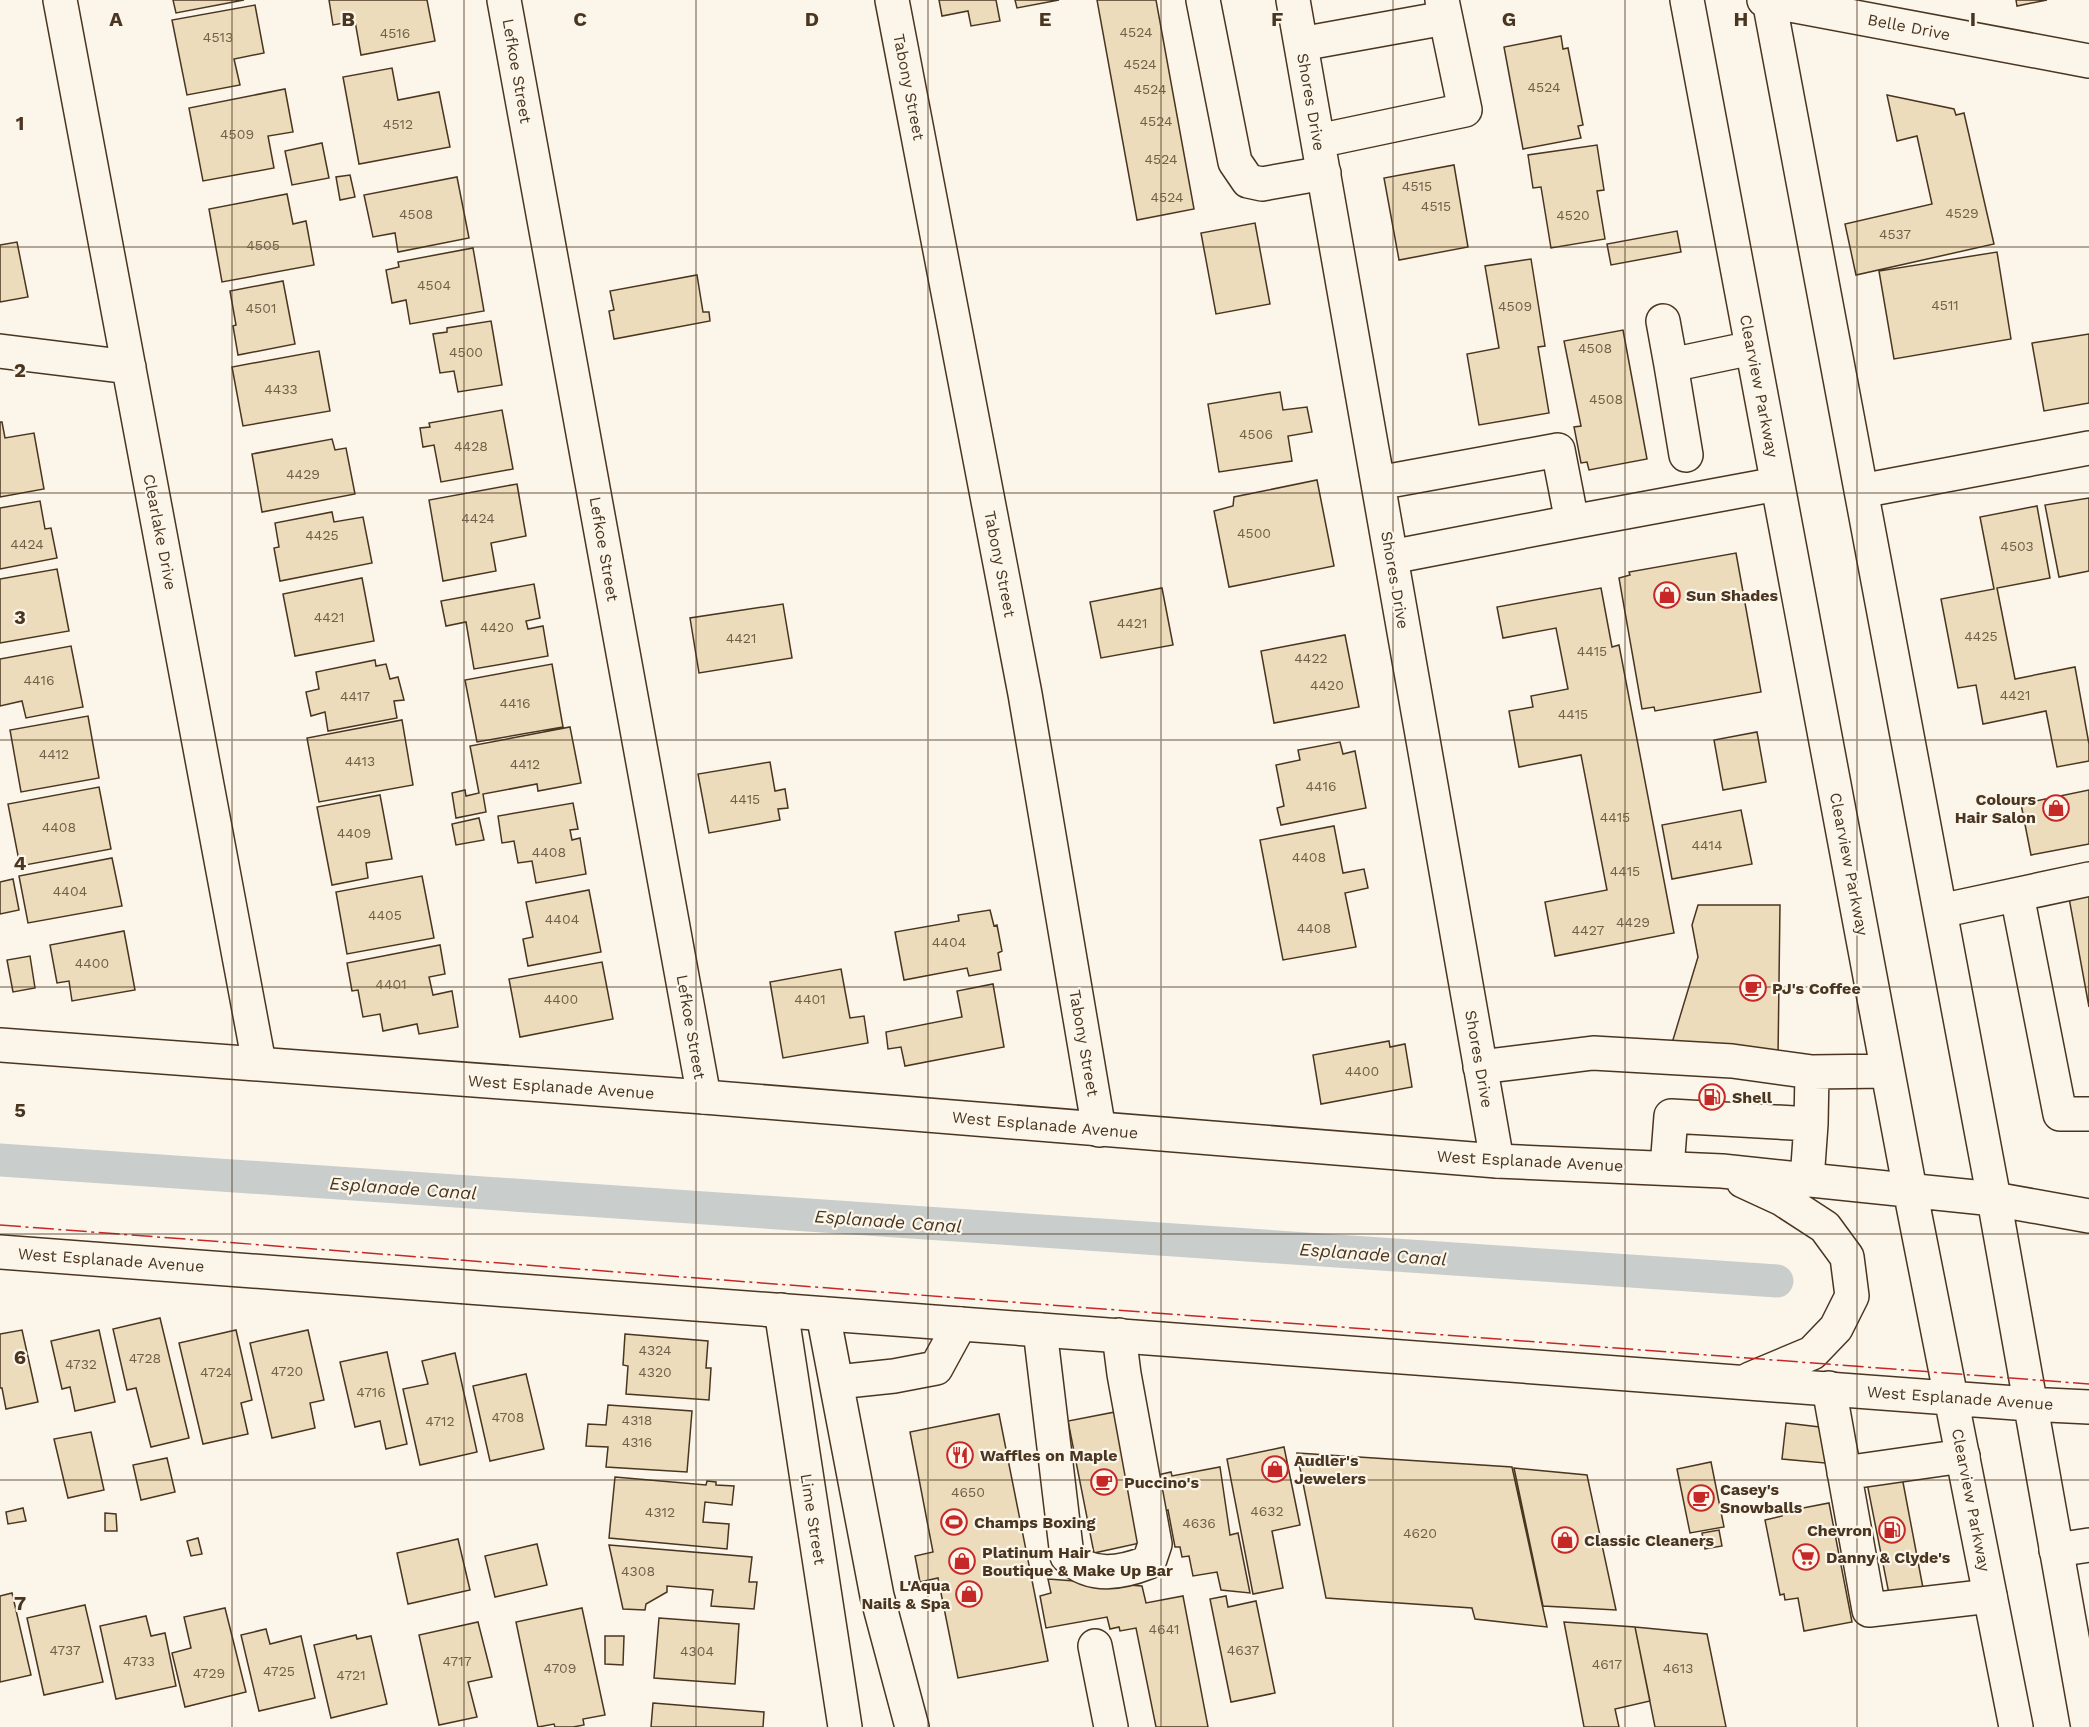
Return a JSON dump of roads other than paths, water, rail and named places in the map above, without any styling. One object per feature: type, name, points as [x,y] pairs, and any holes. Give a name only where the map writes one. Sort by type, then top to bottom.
[{"type":"street","name":"Clearlake Drive","points":[[60,0],[259,1064]]},
{"type":"street","name":"Lefkoe Street","points":[[504,0],[704,1098]]},
{"type":"street","name":"Tabony Street","points":[[892,0],[1025,694],[1099,1130]]},
{"type":"street","points":[[1203,0],[1235,162],[1248,182],[1262,184],[1324,174]]},
{"type":"street","name":"Shores Drive","points":[[1293,0],[1497,1161]]},
{"type":"street","name":"Clearview Parkway","points":[[1687,0],[1887,1071],[2016,1727]]},
{"type":"street","points":[[1767,0],[1994,1199],[2088,1727]]},
{"type":"street","name":"Belle Drive","points":[[1767,0],[2089,61]]},
{"type":"street","points":[[1301,44],[1443,9],[1465,110],[1318,141]]},
{"type":"street","points":[[1663,321],[1686,455]]},
{"type":"street","points":[[1671,365],[1752,348]]},
{"type":"street","points":[[0,351],[129,367]]},
{"type":"street","points":[[1861,491],[2089,448]]},
{"type":"street","points":[[1378,483],[1558,450],[1572,522]]},
{"type":"street","points":[[1391,557],[1778,484]]},
{"type":"street","points":[[1940,911],[2089,879]]},
{"type":"street","points":[[2017,895],[2060,1114],[2089,1114]]},
{"type":"street","name":"West Esplanade Avenue","points":[[0,1045],[1497,1161],[1722,1171],[1994,1199],[2089,1216]]},
{"type":"street","points":[[1480,1067],[1593,1053],[1732,1061],[1812,1072],[1887,1071]]},
{"type":"street","points":[[1808,1180],[1812,1072]]},
{"type":"street","points":[[1667,1168],[1671,1116],[1811,1124]]},
{"type":"street","points":[[1722,1171],[1782,1199],[1825,1227],[1847,1257],[1852,1296],[1836,1329],[1812,1353],[1743,1382]]},
{"type":"street","name":"West Esplanade Avenue","points":[[0,1252],[1952,1399],[2089,1407]]},
{"type":"street","name":"Lime Street","points":[[781,1310],[845,1727]]},
{"type":"street","points":[[823,1314],[877,1596],[912,1727]]},
{"type":"street","points":[[837,1382],[894,1376],[936,1368],[960,1324]]},
{"type":"street","points":[[1040,1330],[1067,1556],[1076,1564],[1099,1572],[1125,1571],[1149,1562],[1155,1544],[1119,1335]]},
{"type":"street","points":[[1829,1389],[1869,1610],[1990,1596]]},
{"type":"street","points":[[1844,1473],[1963,1456]]},
{"type":"street","points":[[2056,1550],[2089,1545]]},
{"type":"street","points":[[1095,1646],[1111,1727]]},
{"type":"waterway","name":"Esplanade Canal","points":[[0,1160],[1777,1281]]},
{"type":"place","name":"Sun Shades","points":[[1667,595]]},
{"type":"place","name":"Colours Hair Salon","points":[[2056,808]]},
{"type":"place","name":"PJ's Coffee","points":[[1753,988]]},
{"type":"place","name":"Shell","points":[[1712,1097]]},
{"type":"place","name":"Waffles on Maple","points":[[960,1455]]},
{"type":"place","name":"Audler's Jewelers","points":[[1275,1469]]},
{"type":"place","name":"Puccino's","points":[[1104,1482]]},
{"type":"place","name":"Casey's Snowballs","points":[[1701,1498]]},
{"type":"place","name":"Champs Boxing","points":[[954,1522]]},
{"type":"place","name":"Chevron","points":[[1892,1530]]},
{"type":"place","name":"Classic Cleaners","points":[[1565,1540]]},
{"type":"place","name":"Danny & Clyde's","points":[[1806,1557]]},
{"type":"place","name":"Platinum Hair Boutique & Make Up Bar","points":[[962,1561]]},
{"type":"place","name":"L'Aqua Nails & Spa","points":[[969,1594]]}]
